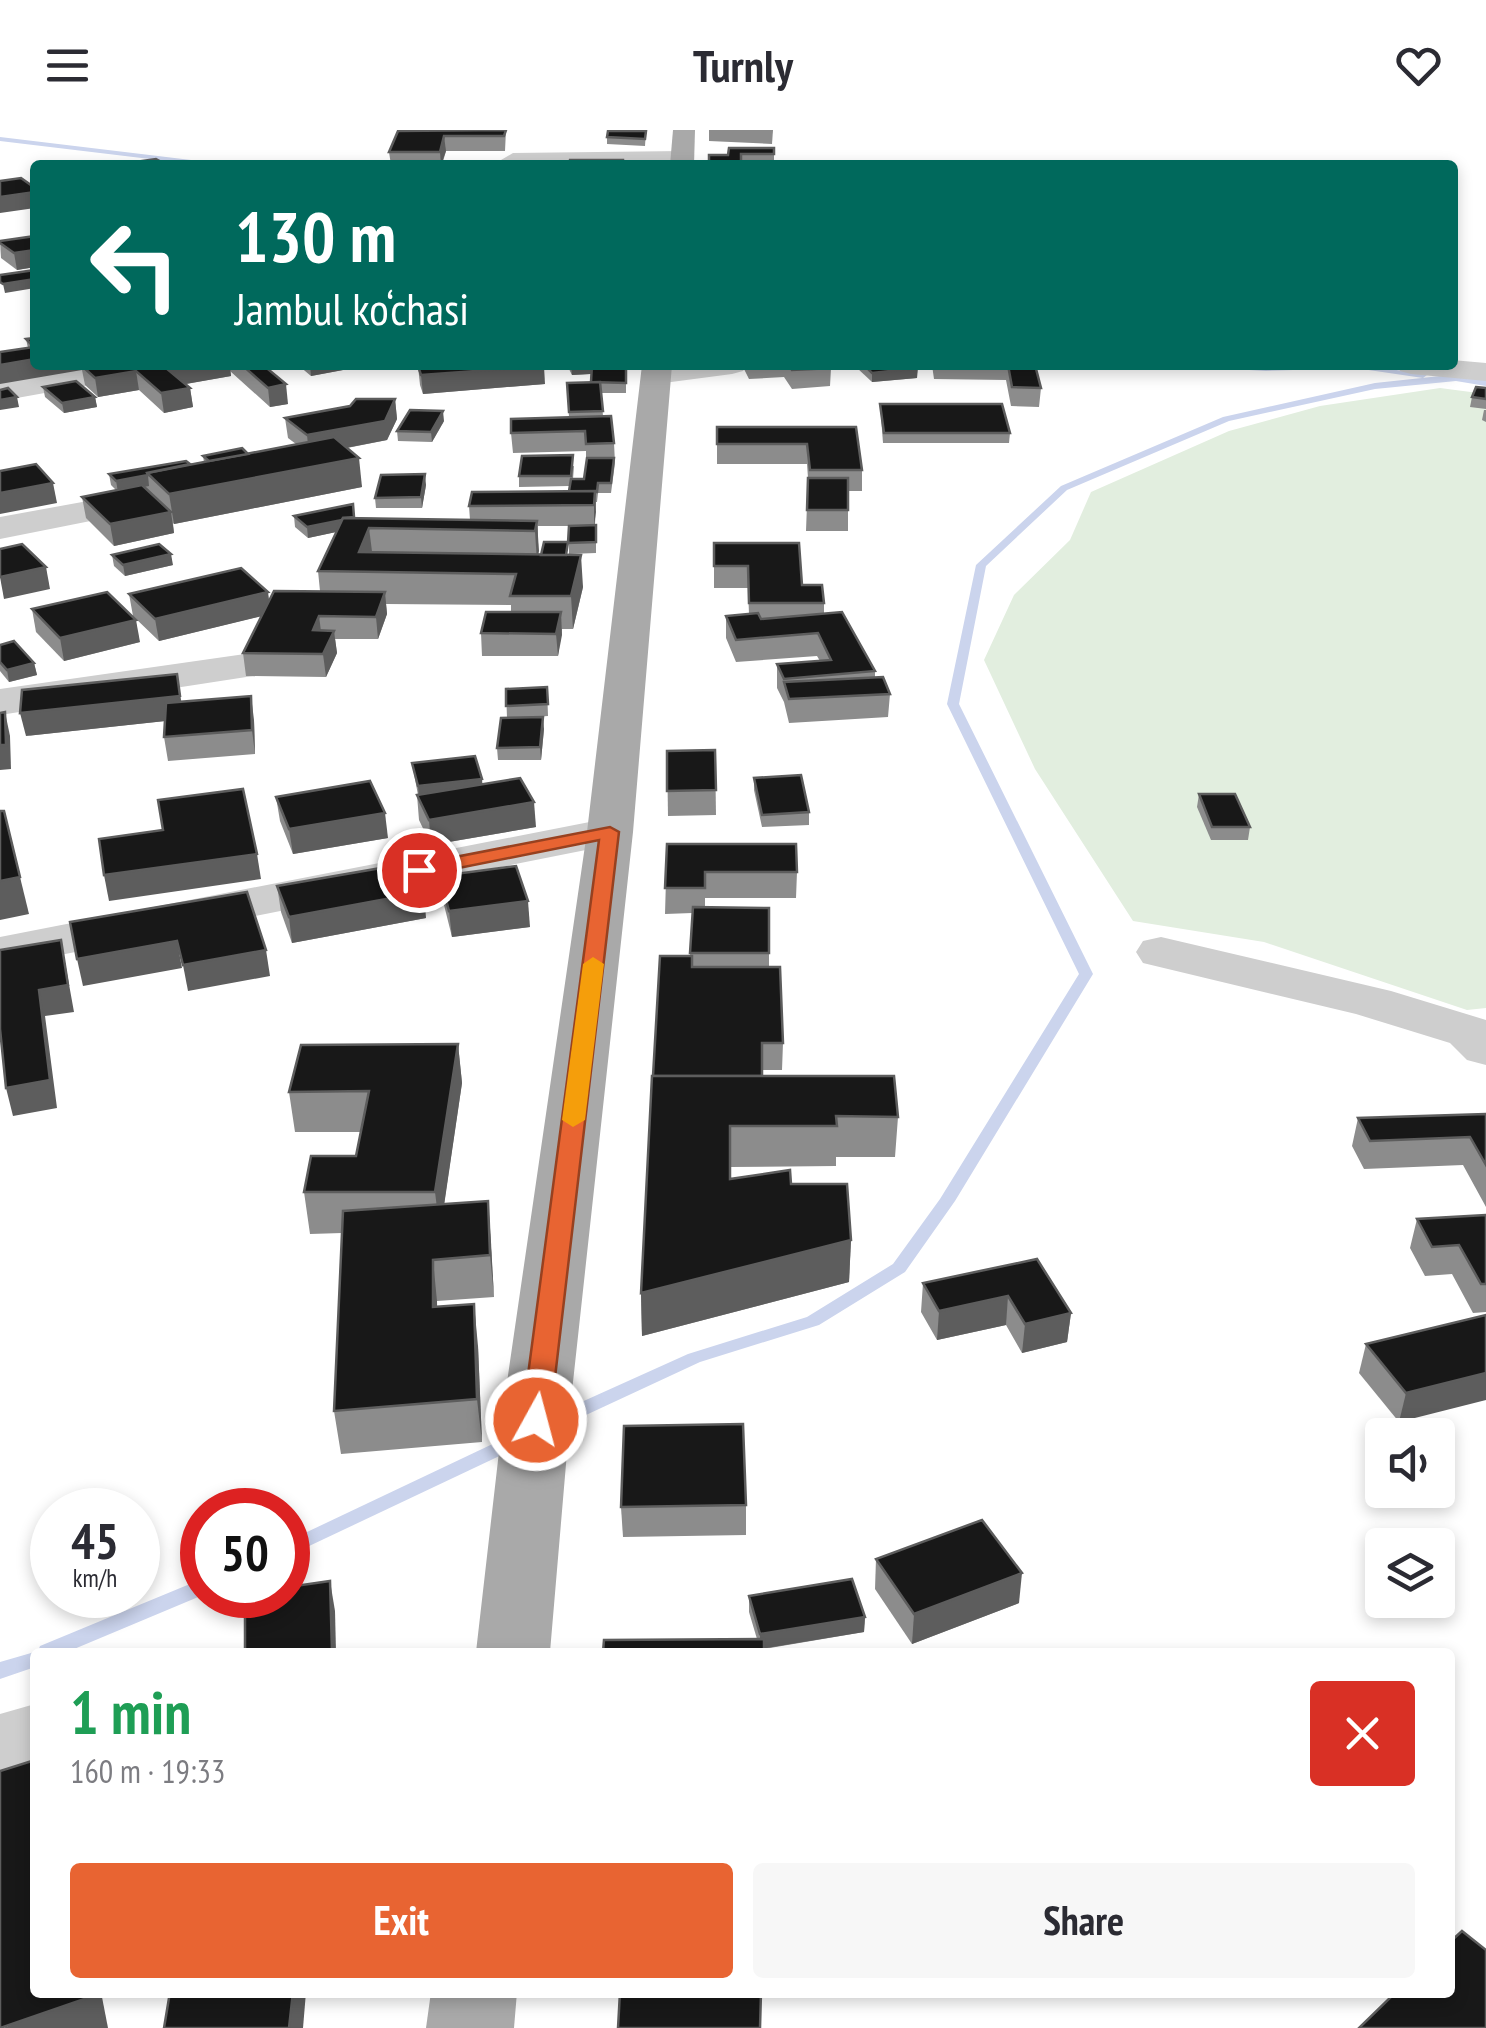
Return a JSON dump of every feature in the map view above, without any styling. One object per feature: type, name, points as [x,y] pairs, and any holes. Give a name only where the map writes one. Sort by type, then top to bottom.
[{"type":"main road","points":[[682,160],[684,130]]},
{"type":"main road","points":[[512,1648],[540,1382],[610,832],[657,370]]},
{"type":"main road","points":[[470,2028],[473,1998]]},
{"type":"street","points":[[515,154],[640,160]]},
{"type":"street","points":[[1458,369],[1486,372]]},
{"type":"street","points":[[0,392],[122,370]]},
{"type":"street","points":[[0,528],[192,492]]},
{"type":"street","points":[[0,702],[245,666]]},
{"type":"street","points":[[0,952],[610,832]]},
{"type":"street","points":[[1161,952],[1372,1002],[1469,1032],[1486,1049]]},
{"type":"street","points":[[0,1748],[30,1738]]},
{"type":"green space","points":[[1440,388],[1486,394],[1486,1008],[1467,1010],[1264,942],[1133,921],[1035,769],[984,660],[1014,595],[1070,540],[1091,492],[1229,431],[1320,406]]},
{"type":"building","points":[[506,130],[504,136],[444,136],[440,152],[389,152],[398,131]]},
{"type":"building","points":[[608,131],[646,131],[645,139],[607,137]]},
{"type":"building","points":[[729,148],[774,148],[774,154],[741,154],[741,160],[709,160],[709,155],[728,155]]},
{"type":"building","points":[[21,178],[30,184],[30,193],[0,197],[0,181]]},
{"type":"building","points":[[30,237],[30,251],[14,253],[0,241]]},
{"type":"building","points":[[30,271],[30,280],[3,284],[0,275]]},
{"type":"building","points":[[30,348],[30,360],[0,365],[0,352]]},
{"type":"building","points":[[86,370],[168,370],[190,388],[161,393],[136,371],[95,378]]},
{"type":"building","points":[[248,370],[269,370],[286,384],[268,388]]},
{"type":"building","points":[[419,370],[489,370],[421,375]]},
{"type":"building","points":[[592,370],[626,370],[626,383],[591,382]]},
{"type":"building","points":[[1009,370],[1036,370],[1041,388],[1012,387]]},
{"type":"building","points":[[76,381],[95,397],[62,403],[43,387]]},
{"type":"building","points":[[600,382],[603,411],[569,412],[567,383]]},
{"type":"building","points":[[1476,387],[1486,388],[1486,399],[1472,397]]},
{"type":"building","points":[[8,388],[17,397],[0,400],[0,390]]},
{"type":"building","points":[[356,399],[395,399],[385,421],[307,435],[285,418],[350,406]]},
{"type":"building","points":[[880,404],[1002,404],[1010,433],[884,433]]},
{"type":"building","points":[[410,410],[443,411],[431,432],[397,431]]},
{"type":"building","points":[[611,416],[614,443],[586,444],[585,431],[511,433],[511,419]]},
{"type":"building","points":[[717,427],[856,427],[862,470],[810,470],[807,444],[717,444]]},
{"type":"building","points":[[334,437],[359,458],[169,494],[147,473]]},
{"type":"building","points":[[242,448],[248,454],[209,461],[203,456]]},
{"type":"building","points":[[573,455],[571,476],[519,476],[522,456]]},
{"type":"building","points":[[587,458],[614,458],[611,483],[598,483],[597,492],[569,491],[571,479],[584,479]]},
{"type":"building","points":[[186,461],[190,464],[116,481],[109,474]]},
{"type":"building","points":[[36,464],[53,483],[0,493],[0,471]]},
{"type":"building","points":[[425,474],[421,497],[375,498],[381,475]]},
{"type":"building","points":[[808,478],[848,478],[848,510],[807,510]]},
{"type":"building","points":[[142,485],[171,512],[110,524],[82,497]]},
{"type":"building","points":[[595,491],[594,505],[469,506],[472,492]]},
{"type":"building","points":[[353,504],[354,517],[342,520],[307,527],[294,516]]},
{"type":"building","points":[[343,518],[537,521],[535,531],[369,528],[359,552],[581,555],[571,596],[510,596],[516,574],[318,571]]},
{"type":"building","points":[[596,525],[596,542],[568,543],[569,526]]},
{"type":"building","points":[[544,542],[568,542],[566,555],[541,555]]},
{"type":"building","points":[[714,543],[799,543],[802,585],[822,585],[824,603],[749,603],[748,566],[714,566]]},
{"type":"building","points":[[22,544],[46,567],[0,577],[0,549]]},
{"type":"building","points":[[159,544],[171,554],[123,565],[112,555]]},
{"type":"building","points":[[241,568],[268,592],[155,619],[129,594]]},
{"type":"building","points":[[274,591],[385,592],[376,617],[319,616],[313,630],[334,631],[323,654],[243,653]]},
{"type":"building","points":[[107,592],[136,620],[60,638],[32,609]]},
{"type":"building","points":[[486,612],[561,612],[556,634],[481,633]]},
{"type":"building","points":[[842,612],[875,671],[784,679],[777,664],[831,660],[818,633],[736,640],[726,616],[758,613],[761,619]]},
{"type":"building","points":[[14,641],[34,663],[7,670],[0,662],[0,645]]},
{"type":"building","points":[[177,674],[180,696],[20,713],[22,690]]},
{"type":"building","points":[[883,677],[890,694],[789,699],[784,682]]},
{"type":"building","points":[[547,687],[548,704],[506,706],[506,689]]},
{"type":"building","points":[[251,696],[252,730],[164,737],[166,703]]},
{"type":"building","points":[[5,712],[6,745],[0,745],[0,713]]},
{"type":"building","points":[[543,717],[540,747],[497,748],[501,718]]},
{"type":"building","points":[[715,750],[716,790],[667,791],[667,751]]},
{"type":"building","points":[[475,756],[482,779],[418,786],[412,763]]},
{"type":"building","points":[[801,775],[809,812],[762,815],[754,778]]},
{"type":"building","points":[[520,778],[534,802],[429,820],[417,795]]},
{"type":"building","points":[[370,781],[385,813],[289,829],[276,797]]},
{"type":"building","points":[[243,789],[257,854],[104,875],[99,839],[163,830],[158,800]]},
{"type":"building","points":[[1199,794],[1235,794],[1250,827],[1212,827]]},
{"type":"building","points":[[0,811],[4,811],[20,877],[0,881]]},
{"type":"building","points":[[667,844],[796,844],[797,872],[705,872],[705,888],[665,888]]},
{"type":"building","points":[[410,863],[424,892],[289,917],[277,886]]},
{"type":"building","points":[[516,866],[528,901],[449,911],[440,876]]},
{"type":"building","points":[[247,892],[266,950],[183,965],[177,941],[77,959],[70,922]]},
{"type":"building","points":[[693,907],[769,908],[769,953],[690,953]]},
{"type":"building","points":[[61,940],[68,985],[39,990],[50,1080],[6,1088],[0,1029],[0,950]]},
{"type":"building","points":[[660,956],[692,956],[692,967],[780,967],[783,1043],[762,1043],[762,1076],[653,1076]]},
{"type":"building","points":[[458,1044],[435,1192],[304,1192],[311,1156],[356,1156],[369,1091],[289,1092],[301,1045]]},
{"type":"building","points":[[652,1076],[894,1076],[898,1117],[836,1116],[837,1126],[730,1126],[730,1179],[790,1170],[791,1184],[847,1184],[851,1240],[641,1293]]},
{"type":"building","points":[[1486,1114],[1486,1165],[1470,1137],[1370,1141],[1358,1118]]},
{"type":"building","points":[[488,1201],[490,1255],[433,1260],[433,1307],[474,1304],[477,1399],[334,1411],[343,1211]]},
{"type":"building","points":[[1486,1215],[1486,1284],[1481,1284],[1459,1245],[1432,1247],[1417,1219]]},
{"type":"building","points":[[1037,1259],[1071,1313],[1025,1324],[1008,1296],[939,1311],[923,1283]]},
{"type":"building","points":[[1486,1315],[1486,1373],[1406,1393],[1366,1344]]},
{"type":"building","points":[[743,1424],[746,1505],[621,1507],[624,1426]]},
{"type":"building","points":[[982,1520],[1022,1573],[914,1614],[876,1559]]},
{"type":"building","points":[[852,1579],[865,1617],[760,1634],[749,1596]]},
{"type":"building","points":[[330,1581],[332,1648],[245,1648],[245,1618],[310,1618],[310,1584]]},
{"type":"building","points":[[764,1639],[764,1648],[603,1648],[604,1640]]},
{"type":"building","points":[[30,1762],[30,1998],[87,1998],[0,2028],[0,1771]]},
{"type":"building","points":[[1462,1931],[1486,1950],[1486,2028],[1359,2028],[1390,1998],[1455,1998],[1455,1937]]},
{"type":"building","points":[[169,1998],[292,1998],[289,2028],[164,2028]]},
{"type":"building","points":[[620,1998],[761,1998],[760,2028],[618,2028]]},
{"type":"waterway","points":[[0,139],[174,160]]},
{"type":"waterway","points":[[1385,370],[1423,375]]},
{"type":"waterway","points":[[1450,378],[1486,383]]},
{"type":"waterway","points":[[552,1423],[694,1358],[813,1321],[899,1268],[947,1201],[1086,974],[953,704],[981,565],[1064,488],[1226,419],[1375,386],[1456,379]]},
{"type":"waterway","points":[[310,1538],[518,1439]]},
{"type":"waterway","points":[[57,1648],[180,1596]]},
{"type":"waterway","points":[[0,1671],[30,1660]]},
{"type":"slow traffic","points":[[573,1120],[593,964]]},
{"type":"route","points":[[419,870],[610,832],[536,1420]]}]
